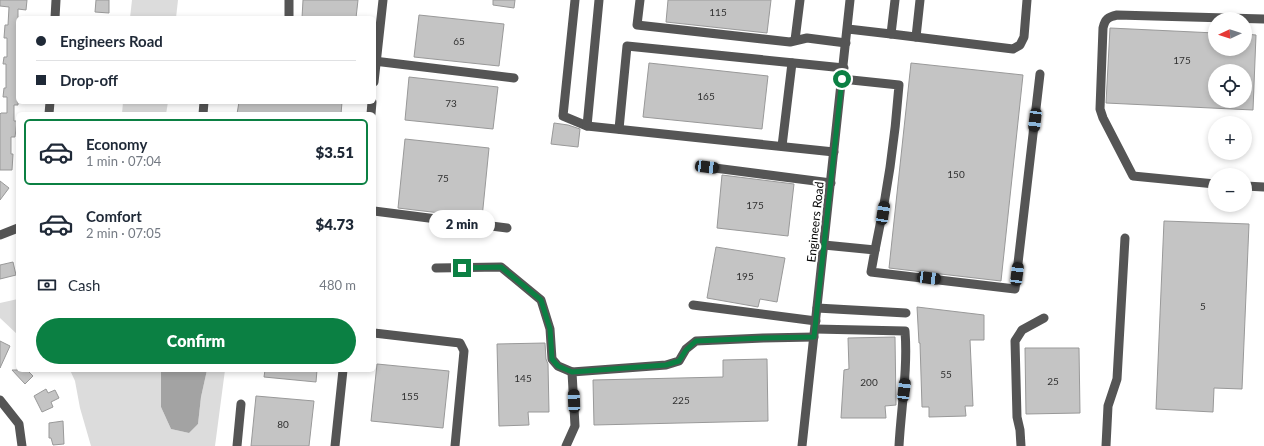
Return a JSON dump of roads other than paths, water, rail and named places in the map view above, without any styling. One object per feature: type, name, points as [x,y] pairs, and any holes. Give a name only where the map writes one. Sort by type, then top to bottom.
[{"type":"street","points":[[55,16],[56,0]]},
{"type":"street","points":[[289,0],[289,16]]},
{"type":"street","points":[[376,44],[383,0]]},
{"type":"street","points":[[575,0],[563,116],[588,126],[834,152]]},
{"type":"street","points":[[588,126],[599,0]]},
{"type":"street","points":[[640,0],[637,25],[790,42],[807,38],[846,43]]},
{"type":"street","points":[[795,40],[800,0]]},
{"type":"street","name":"Engineers Road","points":[[802,446],[844,68],[850,0]]},
{"type":"street","points":[[891,34],[895,0]]},
{"type":"street","points":[[916,37],[920,0]]},
{"type":"street","points":[[848,29],[1013,49],[1020,45],[1024,37],[1027,0]]},
{"type":"street","points":[[1208,183],[1133,176],[1100,109],[1103,28],[1105,20],[1109,17],[1117,15],[1264,19]]},
{"type":"street","points":[[619,129],[627,46],[844,68]]},
{"type":"street","points":[[376,61],[514,78]]},
{"type":"street","points":[[782,146],[792,63]]},
{"type":"street","points":[[842,79],[898,85],[895,136],[883,213],[871,272],[1015,289],[1040,74]]},
{"type":"street","points":[[707,167],[831,183]]},
{"type":"street","points":[[1252,186],[1264,187]]},
{"type":"street","points":[[376,212],[507,228]]},
{"type":"street","points":[[0,235],[16,229]]},
{"type":"street","points":[[1106,446],[1108,406],[1117,379],[1125,238]]},
{"type":"street","points":[[824,245],[875,250]]},
{"type":"street","points":[[436,268],[501,267],[541,300],[550,329],[552,359],[558,366],[572,372],[666,365],[679,361],[686,350],[696,341],[763,338],[815,329]]},
{"type":"street","points":[[693,305],[815,329],[905,331],[905,379],[899,446]]},
{"type":"street","points":[[817,308],[906,313]]},
{"type":"street","points":[[1021,446],[1020,430],[1016,417],[1015,341],[1022,330],[1044,318]]},
{"type":"street","points":[[376,333],[460,344],[463,347],[464,351],[455,446]]},
{"type":"street","points":[[335,446],[343,372]]},
{"type":"street","points":[[566,446],[574,426],[572,372]]},
{"type":"street","points":[[0,400],[19,424],[22,446]]},
{"type":"street","points":[[237,446],[241,404]]}]
